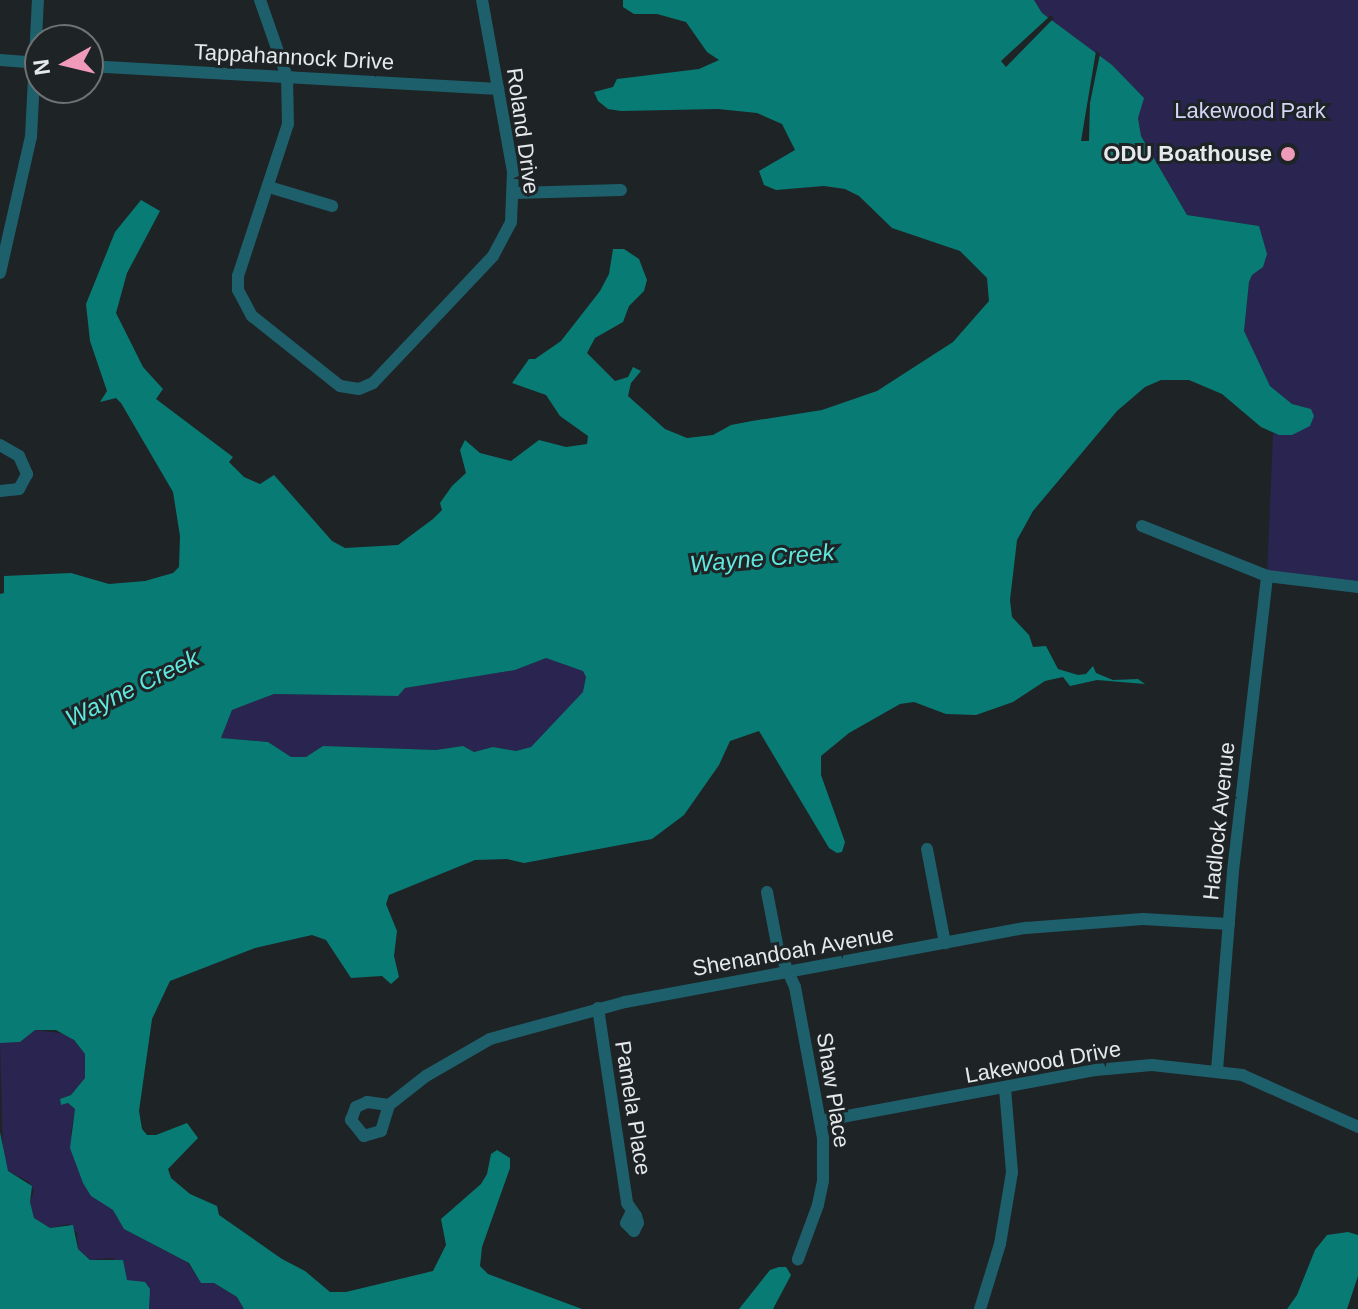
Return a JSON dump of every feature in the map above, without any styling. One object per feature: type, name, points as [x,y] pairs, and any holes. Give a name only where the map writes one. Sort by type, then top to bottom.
[{"type":"street","points":[[38,0],[38,24]]},
{"type":"street","points":[[260,0],[287,77],[288,124],[269,187],[332,206]]},
{"type":"street","name":"Roland Drive","points":[[269,187],[238,276],[242,304],[252,316],[340,386],[349,389],[373,383],[493,256],[511,222],[515,193],[482,0]]},
{"type":"street","points":[[0,60],[24,61]]},
{"type":"street","name":"Tappahannock Drive","points":[[104,67],[498,89]]},
{"type":"street","points":[[0,273],[27,163],[33,104]]},
{"type":"street","points":[[515,193],[621,190]]},
{"type":"street","points":[[0,445],[19,456],[27,474],[19,489],[0,491]]},
{"type":"street","points":[[1142,526],[1267,576],[1358,587]]},
{"type":"street","name":"Hadlock Avenue","points":[[1217,1070],[1229,924],[1267,576]]},
{"type":"street","points":[[927,849],[945,943]]},
{"type":"street","name":"Shaw Place","points":[[767,892],[778,949],[795,987],[820,1121],[823,1181],[798,1259]]},
{"type":"street","name":"Shenandoah Avenue","points":[[389,1105],[426,1076],[490,1039],[598,1008],[1026,928],[1117,920],[1229,924]]},
{"type":"street","name":"Pamela Place","points":[[598,1008],[627,1203],[632,1211]]},
{"type":"street","name":"Lakewood Drive","points":[[820,1121],[1124,1066],[1217,1070],[1260,1081],[1357,1122]]},
{"type":"street","points":[[980,1309],[1000,1244],[1012,1172],[1005,1088]]},
{"type":"green space","name":"Lakewood Park","points":[[1034,0],[1358,0],[1358,586],[1267,576],[1273,433],[1279,435],[1310,409],[1292,404],[1270,386],[1244,331],[1249,282],[1252,275],[1263,267],[1259,226],[1187,215],[1141,136],[1138,118],[1096,56],[1042,13]]},
{"type":"green space","points":[[546,658],[584,671],[584,692],[531,747],[516,751],[493,747],[474,752],[463,746],[436,750],[323,746],[306,757],[291,757],[268,742],[221,738],[232,710],[274,694],[398,696],[405,688],[515,670]]},
{"type":"green space","points":[[35,1030],[68,1034],[85,1054],[85,1078],[71,1095],[60,1099],[61,1105],[68,1103],[75,1109],[71,1133],[91,1196],[113,1210],[124,1229],[188,1263],[201,1283],[213,1283],[237,1297],[244,1309],[149,1309],[148,1296],[127,1280],[113,1258],[91,1260],[78,1249],[77,1233],[69,1224],[50,1228],[34,1218],[30,1202],[34,1191],[29,1182],[8,1171],[3,1155],[0,1043],[20,1042]]},
{"type":"water","name":"Wayne Creek","points":[[623,0],[1034,0],[1042,13],[1112,65],[1144,98],[1138,118],[1141,136],[1187,215],[1259,226],[1267,254],[1263,267],[1252,275],[1249,282],[1244,331],[1270,386],[1292,404],[1311,409],[1314,416],[1310,426],[1292,435],[1279,435],[1261,427],[1222,394],[1189,380],[1161,380],[1145,387],[1117,411],[1033,511],[1017,540],[1010,600],[1012,617],[1029,635],[1033,647],[1046,646],[1058,669],[1078,675],[1086,674],[1093,666],[1096,673],[1113,680],[1138,679],[1145,684],[1097,680],[1070,686],[1063,677],[1045,681],[1013,702],[976,715],[946,714],[914,702],[900,704],[849,733],[821,756],[821,775],[845,842],[842,852],[837,853],[829,848],[759,731],[730,741],[719,765],[684,815],[652,839],[524,863],[507,859],[475,860],[389,895],[386,904],[397,931],[394,956],[399,977],[391,984],[382,976],[351,978],[326,940],[312,935],[255,948],[170,981],[152,1019],[139,1111],[142,1129],[147,1135],[156,1135],[187,1123],[198,1138],[168,1169],[171,1178],[190,1194],[217,1206],[219,1215],[282,1259],[305,1271],[330,1292],[346,1292],[433,1271],[446,1245],[441,1219],[481,1184],[487,1174],[491,1154],[497,1150],[510,1158],[510,1168],[482,1247],[480,1266],[488,1274],[582,1309],[244,1309],[237,1297],[214,1283],[201,1283],[189,1263],[124,1229],[113,1210],[91,1196],[70,1148],[75,1109],[68,1103],[61,1105],[60,1099],[71,1095],[85,1078],[85,1054],[74,1040],[56,1030],[35,1030],[20,1042],[0,1043],[0,594],[4,593],[4,576],[71,573],[109,584],[145,581],[173,573],[179,567],[180,536],[173,492],[121,403],[116,398],[100,402],[107,391],[90,341],[86,304],[115,232],[141,200],[160,211],[127,273],[116,313],[143,367],[163,389],[156,399],[233,457],[229,462],[244,477],[260,484],[274,475],[332,541],[345,548],[398,545],[433,519],[442,510],[440,503],[452,486],[466,473],[460,450],[465,440],[480,453],[511,461],[539,440],[566,447],[587,444],[588,436],[560,416],[546,395],[512,383],[529,359],[535,359],[561,341],[600,291],[609,274],[613,249],[624,249],[639,259],[647,280],[644,291],[629,306],[623,322],[595,338],[587,353],[615,381],[628,377],[633,367],[641,371],[631,383],[628,396],[665,429],[687,438],[713,435],[731,425],[822,410],[877,391],[953,342],[989,301],[987,278],[960,251],[892,228],[859,196],[845,189],[824,186],[776,190],[764,185],[759,171],[795,150],[782,124],[757,113],[718,109],[621,111],[608,109],[598,101],[594,92],[613,87],[617,79],[699,69],[719,60],[707,52],[686,22],[657,14],[634,14],[623,7]],"holes":[[[546,658],[583,671],[586,677],[583,692],[531,747],[516,751],[493,747],[474,752],[463,746],[436,750],[323,746],[306,757],[291,757],[268,742],[221,738],[232,710],[274,694],[398,696],[405,688],[515,670]]]},
{"type":"water","points":[[0,1132],[8,1171],[32,1186],[30,1202],[34,1218],[50,1228],[73,1225],[78,1249],[90,1260],[123,1260],[127,1280],[145,1282],[150,1289],[149,1309],[0,1309]]},
{"type":"water","points":[[1348,1232],[1358,1235],[1358,1276],[1347,1309],[1287,1309],[1297,1295],[1315,1250],[1327,1235]]},
{"type":"water","points":[[786,1267],[791,1275],[773,1309],[739,1309],[770,1270]]},
{"type":"pier","points":[[1051,15],[1054,18],[1006,67],[1001,61]]},
{"type":"pier","points":[[1096,51],[1100,54],[1090,103],[1089,141],[1081,141]]},
{"type":"place","name":"ODU Boathouse","points":[[1288,154]]}]
